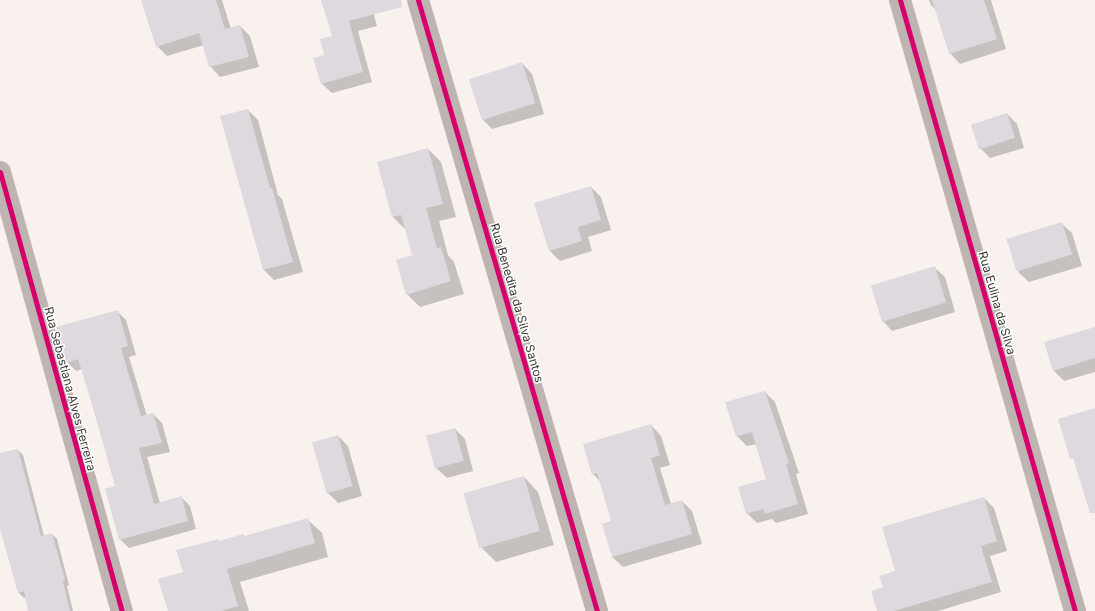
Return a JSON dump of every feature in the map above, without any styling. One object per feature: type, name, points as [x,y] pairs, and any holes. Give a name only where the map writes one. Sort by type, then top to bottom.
[{"type":"street","name":"Rua Benedita da Silva Santos","points":[[418,0],[597,611]]},
{"type":"street","name":"Rua Eulina da Silva","points":[[900,0],[1075,611]]},
{"type":"street","name":"Rua Sebastiana Alves Ferreira","points":[[0,172],[122,611]]},
{"type":"building","points":[[141,0],[216,0],[225,29],[240,25],[249,57],[209,67],[199,33],[156,47]]},
{"type":"building","points":[[321,0],[401,0],[402,7],[349,21],[363,72],[321,84],[313,58],[324,55],[320,39],[332,36]]},
{"type":"building","points":[[932,0],[984,0],[997,39],[949,54]]},
{"type":"building","points":[[522,62],[535,103],[482,120],[469,79]]},
{"type":"building","points":[[248,109],[293,262],[263,270],[220,116]]},
{"type":"building","points":[[1007,113],[1015,138],[979,149],[971,125]]},
{"type":"building","points":[[428,148],[443,204],[426,208],[437,248],[441,247],[451,281],[406,295],[396,260],[412,255],[401,215],[392,217],[377,162]]},
{"type":"building","points":[[591,186],[601,220],[578,227],[582,241],[549,251],[534,203]]},
{"type":"building","points":[[1062,222],[1072,255],[1016,271],[1007,239]]},
{"type":"building","points":[[935,266],[946,302],[882,322],[871,286]]},
{"type":"building","points":[[118,310],[128,346],[121,348],[141,416],[153,413],[162,443],[139,448],[154,504],[182,496],[188,521],[119,540],[105,489],[115,486],[93,407],[78,359],[66,363],[56,327]]},
{"type":"building","points":[[1095,327],[1095,358],[1053,371],[1044,342]]},
{"type":"building","points":[[765,391],[789,463],[786,464],[798,504],[765,514],[763,509],[746,514],[738,487],[766,479],[752,432],[736,437],[725,402]]},
{"type":"building","points":[[1095,408],[1095,513],[1090,513],[1073,458],[1070,459],[1058,419]]},
{"type":"building","points":[[651,424],[660,455],[651,458],[665,505],[682,500],[692,534],[612,557],[602,524],[611,521],[597,473],[592,475],[583,444]]},
{"type":"building","points":[[455,428],[464,461],[435,469],[426,436]]},
{"type":"building","points":[[338,435],[353,486],[327,493],[312,442]]},
{"type":"building","points":[[18,449],[41,536],[52,533],[65,580],[63,581],[70,611],[28,611],[24,591],[18,593],[0,529],[0,453]]},
{"type":"building","points":[[524,476],[540,531],[479,548],[463,493]]},
{"type":"building","points":[[984,497],[997,541],[981,546],[992,582],[894,611],[877,611],[871,591],[883,587],[879,576],[895,571],[882,527]]},
{"type":"building","points":[[308,518],[315,543],[227,569],[238,606],[221,611],[168,611],[158,579],[183,572],[176,550],[219,539],[219,541],[243,534],[244,536]]},
{"type":"cycle path","points":[[418,0],[597,611]]},
{"type":"cycle path","points":[[900,0],[1075,611]]},
{"type":"cycle path","points":[[0,172],[122,611]]}]
